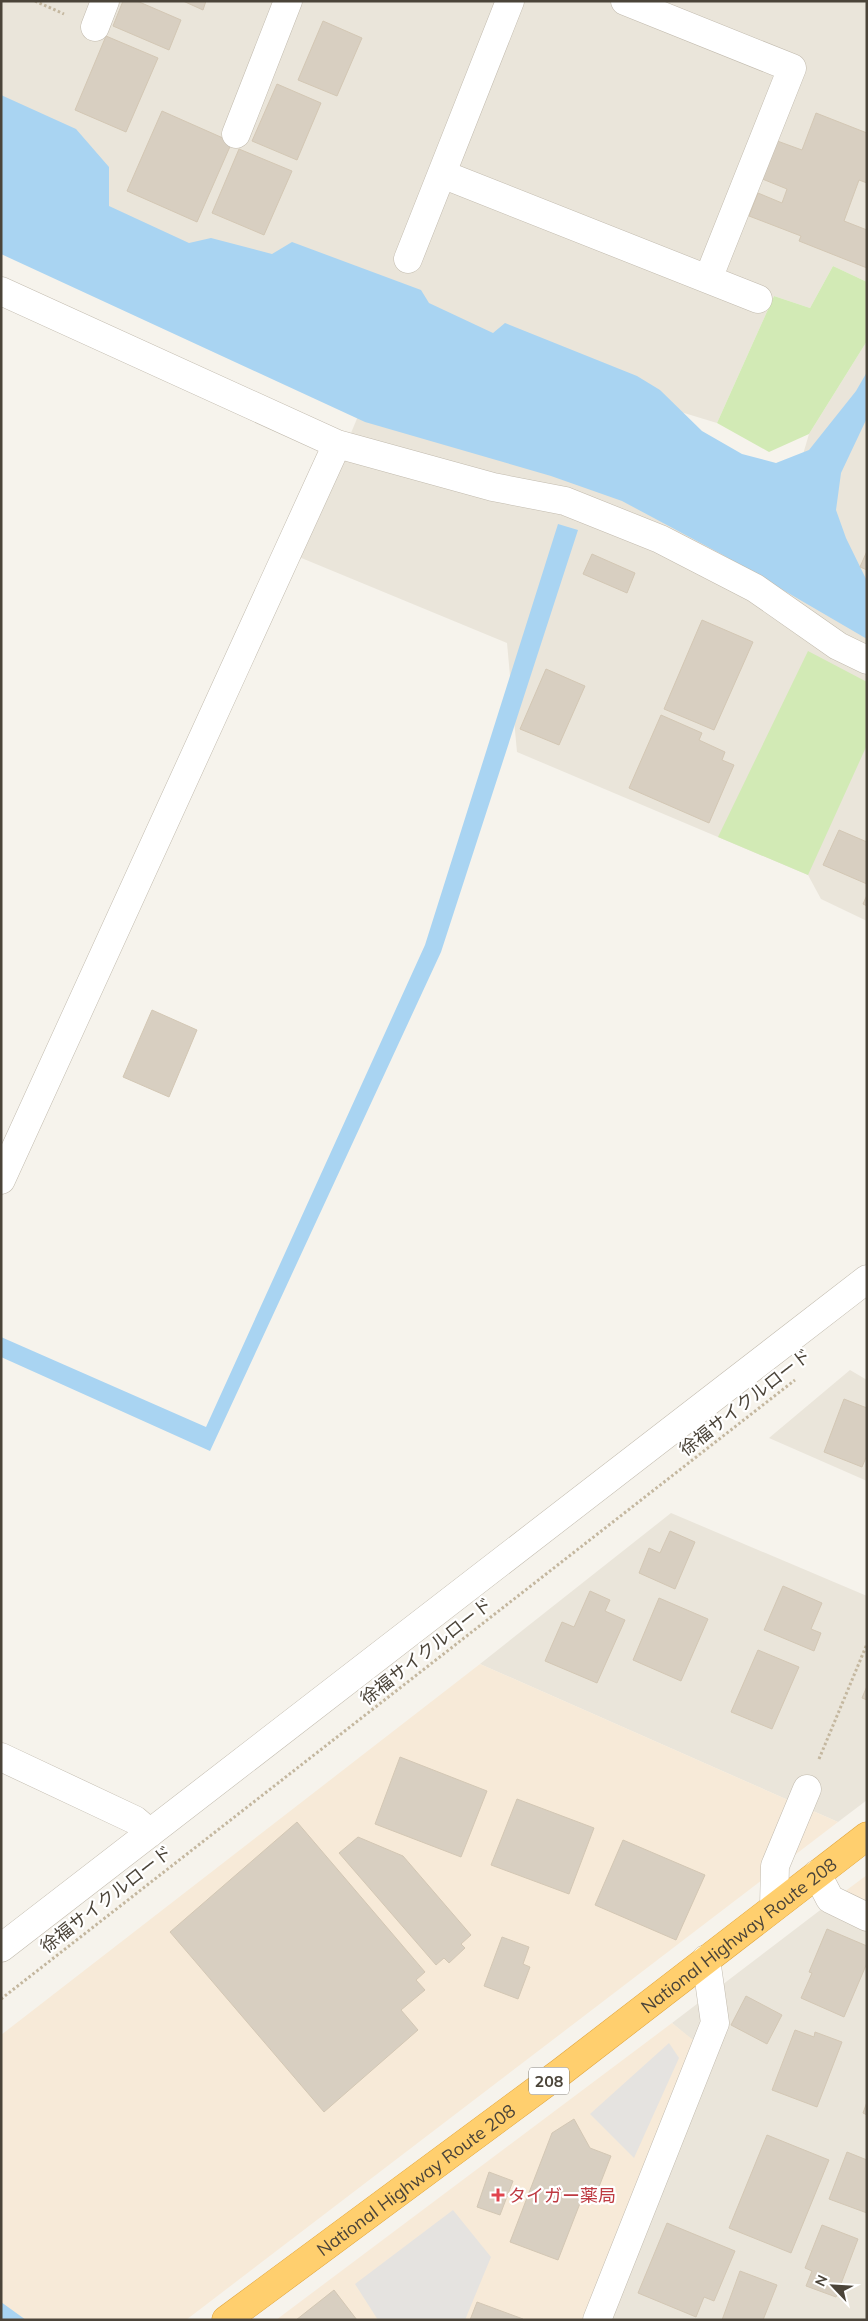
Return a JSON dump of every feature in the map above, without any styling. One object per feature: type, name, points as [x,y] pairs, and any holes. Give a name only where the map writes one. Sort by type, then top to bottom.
[{"type":"highway","name":"National Highway Route 208","points":[[226,2320],[561,2072],[867,1836]]},
{"type":"street","points":[[94,27],[105,1]]},
{"type":"street","points":[[236,134],[288,1]]},
{"type":"street","points":[[408,259],[510,1]]},
{"type":"street","points":[[624,1],[792,68],[708,279]]},
{"type":"street","points":[[442,174],[758,298]]},
{"type":"street","points":[[1,291],[337,444],[493,487],[565,501],[660,539],[755,588],[838,646],[867,660]]},
{"type":"street","points":[[1,1180],[337,444]]},
{"type":"street","points":[[1,1948],[867,1279]]},
{"type":"street","points":[[1,1757],[135,1820],[150,1833]]},
{"type":"street","points":[[774,1906],[775,1866],[806,1790]]},
{"type":"street","points":[[817,1874],[830,1900],[867,1916]]},
{"type":"street","points":[[596,2320],[715,2023],[706,1959]]},
{"type":"path","name":"徐福サイクルロード","points":[[1,1999],[796,1379]]},
{"type":"path","points":[[806,1790],[867,1644]]},
{"type":"shaded area","points":[[1,1],[867,1],[867,282],[833,266],[810,308],[774,296],[717,423],[270,287],[97,214],[1,140]]},
{"type":"shaded area","points":[[867,341],[867,921],[821,899],[808,875],[517,752],[507,643],[299,557],[369,390],[772,559],[809,434]]},
{"type":"shaded area","points":[[850,1370],[867,1380],[867,1481],[769,1438]]},
{"type":"shaded area","points":[[671,1513],[867,1596],[867,1800],[838,1822],[480,1664]]},
{"type":"shaded area","points":[[480,1664],[838,1822],[186,2320],[1,2320],[1,2035]]},
{"type":"shaded area","points":[[867,1875],[867,1908],[840,1895]]},
{"type":"shaded area","points":[[840,1895],[867,1908],[867,2320],[586,2320],[697,2044],[672,2023]]},
{"type":"shaded area","points":[[672,2023],[697,2043],[586,2320],[276,2320]]},
{"type":"shaded area","points":[[669,2043],[679,2058],[634,2158],[590,2114]]},
{"type":"shaded area","points":[[453,2210],[491,2257],[465,2320],[378,2320],[355,2284]]},
{"type":"green space","points":[[833,266],[867,282],[867,341],[809,434],[769,452],[717,423],[774,296],[810,308]]},
{"type":"green space","points":[[808,651],[867,682],[867,745],[808,875],[718,837]]},
{"type":"water","points":[[1,95],[76,129],[109,167],[109,206],[189,243],[211,238],[272,254],[292,242],[421,290],[429,303],[493,333],[505,323],[637,376],[660,390],[702,431],[742,454],[776,463],[809,450],[856,391],[867,372],[867,418],[841,473],[836,510],[846,538],[867,581],[867,639],[723,555],[622,501],[551,476],[365,422],[1,254]]},
{"type":"water","points":[[558,524],[578,530],[441,952],[210,1451],[1,1357],[1,1337],[206,1427],[425,945]]},
{"type":"water","points":[[1,2302],[26,2320],[1,2320]]},
{"type":"building","points":[[123,1],[137,1],[181,20],[169,50],[113,26]]},
{"type":"building","points":[[183,1],[206,1],[203,10]]},
{"type":"building","points":[[323,21],[362,38],[337,96],[298,80]]},
{"type":"building","points":[[106,36],[158,58],[126,132],[75,110]]},
{"type":"building","points":[[277,84],[321,103],[297,160],[252,141]]},
{"type":"building","points":[[162,111],[232,142],[197,222],[127,191]]},
{"type":"building","points":[[816,113],[867,133],[867,183],[859,180],[844,221],[867,230],[867,268],[799,241],[801,236],[749,216],[758,193],[782,203],[787,189],[755,176],[769,138],[802,150]]},
{"type":"building","points":[[239,149],[292,171],[264,235],[212,213]]},
{"type":"building","points":[[867,551],[867,570],[860,567]]},
{"type":"building","points":[[592,554],[635,573],[627,593],[583,574]]},
{"type":"building","points":[[702,620],[753,642],[714,730],[664,709]]},
{"type":"building","points":[[546,669],[585,686],[559,745],[520,729]]},
{"type":"building","points":[[661,715],[702,733],[699,740],[725,752],[722,760],[734,765],[709,823],[629,788]]},
{"type":"building","points":[[839,830],[867,842],[867,884],[823,865]]},
{"type":"building","points":[[867,895],[867,906],[863,904]]},
{"type":"building","points":[[152,1010],[197,1030],[169,1097],[123,1077]]},
{"type":"building","points":[[844,1399],[867,1408],[867,1455],[862,1467],[824,1452]]},
{"type":"building","points":[[670,1531],[695,1542],[675,1589],[639,1573],[649,1548],[660,1553]]},
{"type":"building","points":[[783,1586],[822,1603],[811,1629],[821,1633],[814,1651],[764,1630]]},
{"type":"building","points":[[590,1591],[610,1600],[605,1611],[625,1620],[597,1683],[545,1661],[562,1622],[574,1627]]},
{"type":"building","points":[[659,1598],[708,1619],[681,1681],[633,1660]]},
{"type":"building","points":[[758,1650],[799,1667],[772,1729],[731,1712]]},
{"type":"building","points":[[867,1686],[867,1700],[862,1698]]},
{"type":"building","points":[[400,1757],[487,1791],[461,1857],[375,1824]]},
{"type":"building","points":[[517,1799],[594,1828],[569,1894],[491,1865]]},
{"type":"building","points":[[297,1822],[425,1972],[416,1980],[425,1990],[401,2010],[418,2030],[324,2112],[170,1932]]},
{"type":"building","points":[[358,1837],[403,1856],[471,1935],[461,1944],[465,1948],[449,1963],[444,1958],[436,1965],[339,1853]]},
{"type":"building","points":[[623,1840],[705,1875],[676,1940],[595,1905]]},
{"type":"building","points":[[827,1929],[867,1946],[867,1963],[844,2017],[801,1998],[812,1973],[809,1972]]},
{"type":"building","points":[[502,1937],[529,1947],[523,1964],[530,1967],[518,1999],[484,1986]]},
{"type":"building","points":[[746,1996],[782,2015],[767,2044],[731,2025]]},
{"type":"building","points":[[795,2030],[814,2037],[815,2032],[842,2042],[817,2107],[772,2090]]},
{"type":"building","points":[[867,2102],[867,2115],[863,2113]]},
{"type":"building","points":[[574,2119],[590,2148],[611,2156],[595,2197],[584,2193],[558,2260],[510,2242],[552,2133]]},
{"type":"building","points":[[767,2135],[829,2160],[791,2253],[729,2228]]},
{"type":"building","points":[[847,2152],[867,2160],[867,2213],[829,2199]]},
{"type":"building","points":[[489,2172],[513,2181],[500,2215],[477,2207]]},
{"type":"building","points":[[667,2223],[735,2251],[714,2301],[704,2297],[696,2317],[638,2293]]},
{"type":"building","points":[[822,2225],[858,2239],[836,2297],[806,2286],[812,2271],[805,2268]]},
{"type":"building","points":[[740,2271],[777,2285],[763,2320],[722,2320]]},
{"type":"building","points":[[334,2290],[357,2320],[296,2320]]},
{"type":"building","points":[[477,2302],[523,2319],[523,2320],[470,2320]]},
{"type":"place","name":"タイガー薬局","points":[[498,2195]]}]
